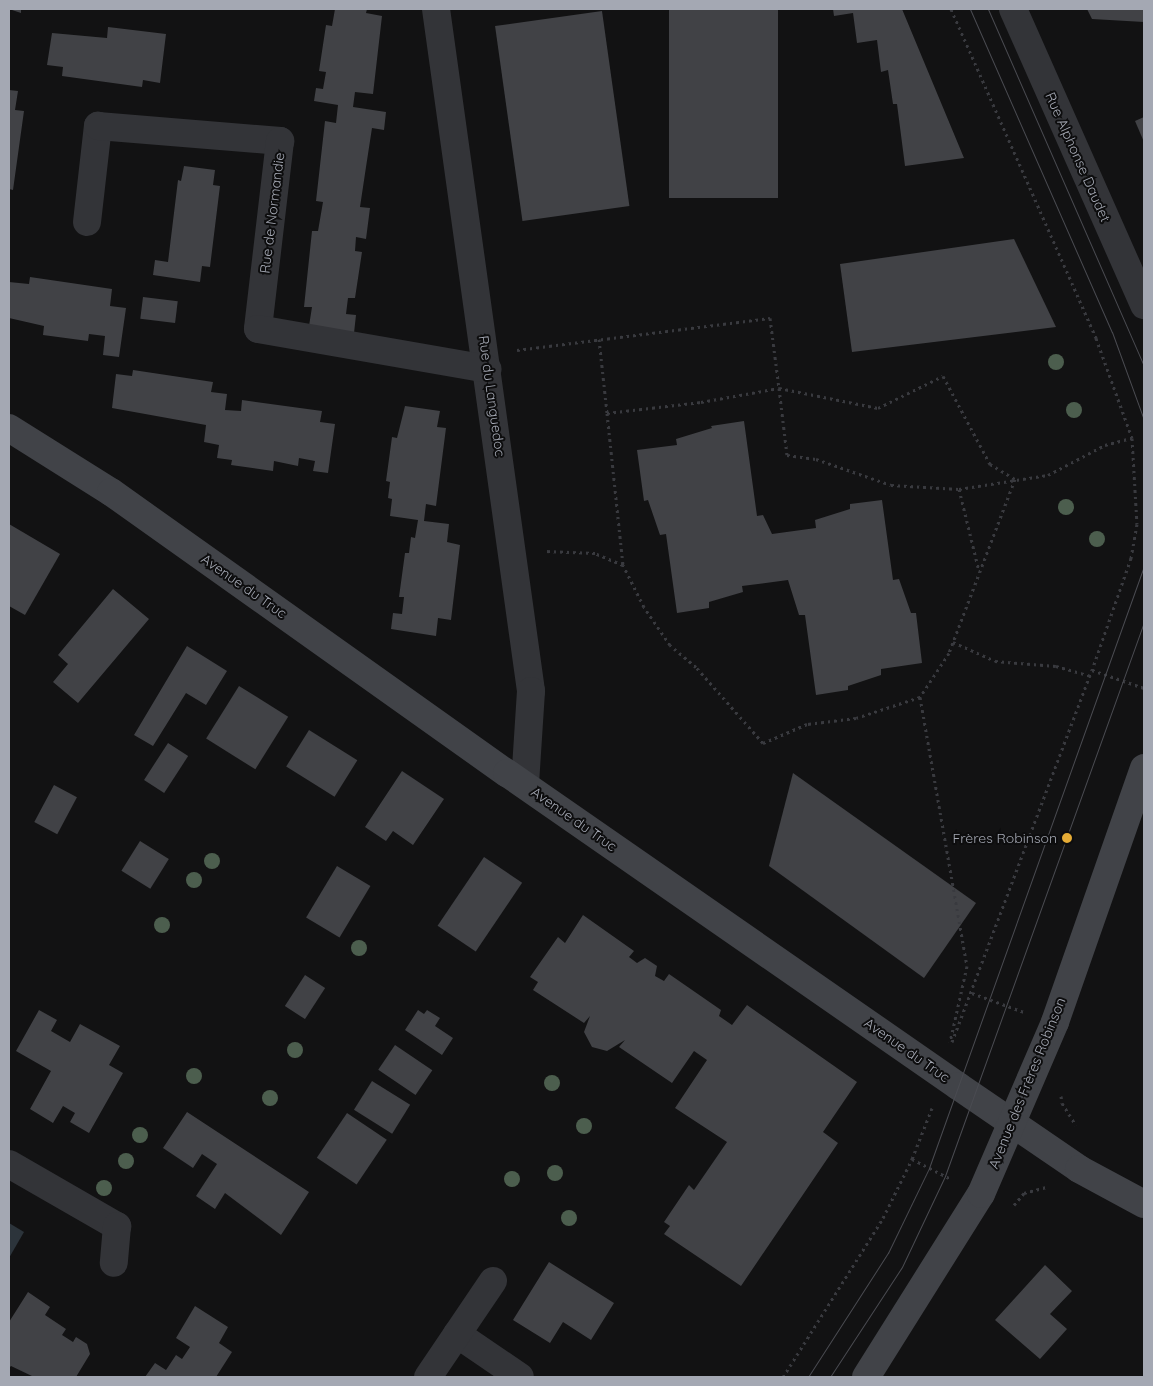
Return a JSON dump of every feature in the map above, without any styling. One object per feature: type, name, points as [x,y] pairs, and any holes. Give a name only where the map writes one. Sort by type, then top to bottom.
[{"type":"street","name":"Rue du Languedoc","points":[[436,9],[488,370],[531,691],[525,785]]},
{"type":"street","name":"Rue Alphonse Daudet","points":[[1013,9],[1144,305]]},
{"type":"street","name":"Rue de Normandie","points":[[87,222],[98,126],[280,141],[258,329],[488,370]]},
{"type":"street","name":"Avenue du Truc","points":[[9,428],[111,492],[525,785],[942,1062],[1012,1123],[1064,1158],[1144,1204]]},
{"type":"street","name":"Avenue des Frères Robinson","points":[[866,1377],[982,1194],[1054,1022],[1144,768]]},
{"type":"street","points":[[9,1164],[116,1226],[114,1263]]},
{"type":"street","points":[[428,1377],[493,1281]]},
{"type":"street","points":[[457,1334],[520,1377]]},
{"type":"path","points":[[783,1377],[878,1226],[912,1159],[933,1109],[926,1097],[972,993],[1090,676],[1131,558],[1137,524],[1132,438],[1096,338],[952,9]]},
{"type":"path","points":[[515,360],[514,351],[770,318],[787,455],[816,459],[891,485],[959,489],[1048,475],[1105,445],[1132,438]]},
{"type":"path","points":[[599,339],[623,565],[644,606],[670,646],[696,667],[763,743],[807,724],[856,718],[920,696],[953,642],[1015,480]]},
{"type":"path","points":[[607,413],[701,402],[779,388],[878,408],[943,376],[990,464],[1015,480]]},
{"type":"path","points":[[959,489],[979,573]]},
{"type":"path","points":[[541,551],[595,553],[623,565]]},
{"type":"path","points":[[953,642],[995,661],[1056,666],[1090,676]]},
{"type":"path","points":[[1092,670],[1144,688]]},
{"type":"path","points":[[920,696],[967,966],[942,1062]]},
{"type":"path","points":[[972,993],[1054,1022]]},
{"type":"path","points":[[912,1159],[982,1194],[1007,1213],[1024,1193],[1048,1186],[1079,1129],[1062,1103],[1060,1089]]},
{"type":"shaded area","points":[[9,1223],[24,1232],[9,1258]]},
{"type":"building","points":[[9,9],[21,9],[21,13]]},
{"type":"building","points":[[335,9],[367,9],[366,13],[382,16],[373,94],[355,92],[353,107],[386,112],[384,130],[372,128],[360,207],[370,208],[366,239],[356,237],[355,251],[362,252],[355,298],[348,298],[346,314],[356,315],[354,333],[309,326],[312,307],[304,307],[312,231],[318,231],[323,202],[316,201],[325,121],[336,123],[338,105],[314,101],[316,88],[323,89],[326,72],[319,71],[326,25],[332,26]]},
{"type":"building","points":[[669,9],[778,9],[778,198],[669,198]]},
{"type":"building","points":[[833,9],[902,9],[964,158],[905,166],[897,104],[893,104],[888,70],[881,72],[877,40],[857,43],[853,13],[834,16]]},
{"type":"building","points":[[1087,9],[1144,9],[1144,22],[1092,19]]},
{"type":"building","points":[[602,11],[629,206],[522,221],[495,26]]},
{"type":"building","points":[[108,27],[166,34],[160,83],[143,80],[142,87],[62,76],[63,67],[47,65],[52,33],[107,38]]},
{"type":"building","points":[[9,90],[18,91],[15,110],[24,111],[13,190],[9,189]]},
{"type":"building","points":[[1144,117],[1144,142],[1135,121]]},
{"type":"building","points":[[184,166],[215,170],[213,185],[220,186],[210,267],[202,266],[200,282],[153,275],[155,260],[168,262],[178,180],[181,181]]},
{"type":"building","points":[[1014,239],[1056,327],[852,352],[840,264]]},
{"type":"building","points":[[30,277],[112,289],[110,306],[126,308],[119,357],[103,355],[105,336],[89,334],[88,341],[43,335],[44,326],[9,318],[9,282],[29,284]]},
{"type":"building","points":[[143,297],[178,301],[175,323],[140,319]]},
{"type":"building","points":[[133,370],[213,382],[211,392],[227,394],[225,410],[241,411],[242,400],[322,411],[320,422],[335,424],[328,473],[313,471],[315,461],[299,458],[298,466],[274,461],[273,471],[231,465],[232,460],[217,458],[219,445],[204,442],[206,425],[112,408],[116,374],[132,376]]},
{"type":"building","points":[[405,406],[440,411],[437,427],[446,428],[436,506],[426,504],[424,521],[449,524],[447,542],[460,545],[451,620],[438,618],[436,636],[391,629],[393,613],[402,614],[404,597],[399,597],[405,553],[409,553],[411,537],[415,538],[418,520],[390,516],[392,499],[388,498],[390,482],[386,481],[392,437],[397,438]]},
{"type":"building","points":[[744,421],[757,516],[763,515],[772,534],[816,528],[815,520],[850,509],[850,504],[882,500],[893,580],[899,579],[911,613],[916,613],[922,663],[881,669],[881,675],[848,686],[848,690],[816,695],[805,615],[799,615],[788,580],[742,586],[743,592],[709,602],[709,608],[677,613],[666,534],[660,535],[648,500],[644,501],[637,450],[677,445],[676,439],[712,428],[711,426]]},
{"type":"building","points":[[9,524],[60,554],[25,615],[9,606]]},
{"type":"building","points":[[113,589],[149,619],[78,703],[53,682],[68,664],[58,655]]},
{"type":"building","points":[[187,646],[227,671],[206,705],[186,693],[153,746],[134,735]]},
{"type":"building","points":[[239,686],[288,717],[255,769],[206,739]]},
{"type":"building","points":[[309,730],[357,760],[335,797],[286,766]]},
{"type":"building","points":[[168,743],[188,756],[164,793],[144,780]]},
{"type":"building","points":[[402,771],[444,799],[413,845],[393,831],[386,841],[365,827]]},
{"type":"building","points":[[793,773],[976,903],[924,978],[769,866]]},
{"type":"building","points":[[54,785],[77,797],[57,834],[34,822]]},
{"type":"building","points":[[140,841],[169,859],[150,889],[121,871]]},
{"type":"building","points":[[484,857],[522,883],[476,952],[438,926]]},
{"type":"building","points":[[337,866],[370,886],[340,938],[306,917]]},
{"type":"building","points":[[583,915],[634,951],[629,957],[637,963],[645,958],[657,966],[655,976],[664,981],[669,974],[721,1010],[719,1016],[732,1025],[747,1005],[857,1082],[823,1132],[838,1143],[741,1286],[664,1234],[670,1226],[664,1222],[689,1185],[694,1190],[727,1142],[675,1108],[707,1060],[694,1051],[672,1083],[619,1047],[625,1040],[607,1051],[592,1047],[584,1032],[590,1016],[584,1023],[533,990],[538,982],[530,977],[558,937],[565,943]]},
{"type":"building","points":[[305,975],[325,988],[305,1019],[285,1006]]},
{"type":"building","points":[[39,1010],[57,1020],[51,1031],[70,1042],[80,1024],[120,1046],[109,1065],[123,1073],[89,1133],[70,1122],[75,1113],[63,1106],[53,1123],[30,1109],[51,1071],[16,1051]]},
{"type":"building","points":[[418,1010],[424,1014],[427,1010],[440,1018],[435,1026],[453,1038],[442,1055],[405,1030]]},
{"type":"building","points":[[395,1045],[432,1070],[416,1095],[378,1070]]},
{"type":"building","points":[[372,1081],[410,1105],[392,1134],[354,1110]]},
{"type":"building","points":[[187,1112],[309,1192],[281,1235],[225,1193],[215,1209],[196,1196],[217,1164],[202,1154],[193,1168],[163,1148]]},
{"type":"building","points":[[347,1113],[387,1140],[357,1185],[317,1158]]},
{"type":"building","points":[[549,1262],[614,1303],[591,1340],[563,1322],[550,1343],[513,1320]]},
{"type":"building","points":[[1045,1265],[1072,1291],[1050,1314],[1067,1329],[1040,1359],[995,1320]]},
{"type":"building","points":[[28,1292],[50,1307],[45,1315],[66,1329],[62,1335],[73,1342],[76,1337],[87,1344],[90,1354],[76,1377],[34,1377],[11,1366],[9,1368],[9,1322]]},
{"type":"building","points":[[195,1306],[228,1327],[219,1343],[232,1352],[216,1377],[145,1377],[155,1363],[166,1370],[176,1355],[182,1359],[190,1347],[176,1338]]},
{"type":"tram line","points":[[970,9],[1112,332],[1144,420]]},
{"type":"tram line","points":[[988,9],[1144,366]]},
{"type":"tram line","points":[[808,1377],[888,1253],[929,1168],[1144,566]]},
{"type":"tram line","points":[[830,1377],[902,1267],[945,1176],[1144,622]]},
{"type":"place","name":"Frères Robinson","points":[[1067,838]]}]
